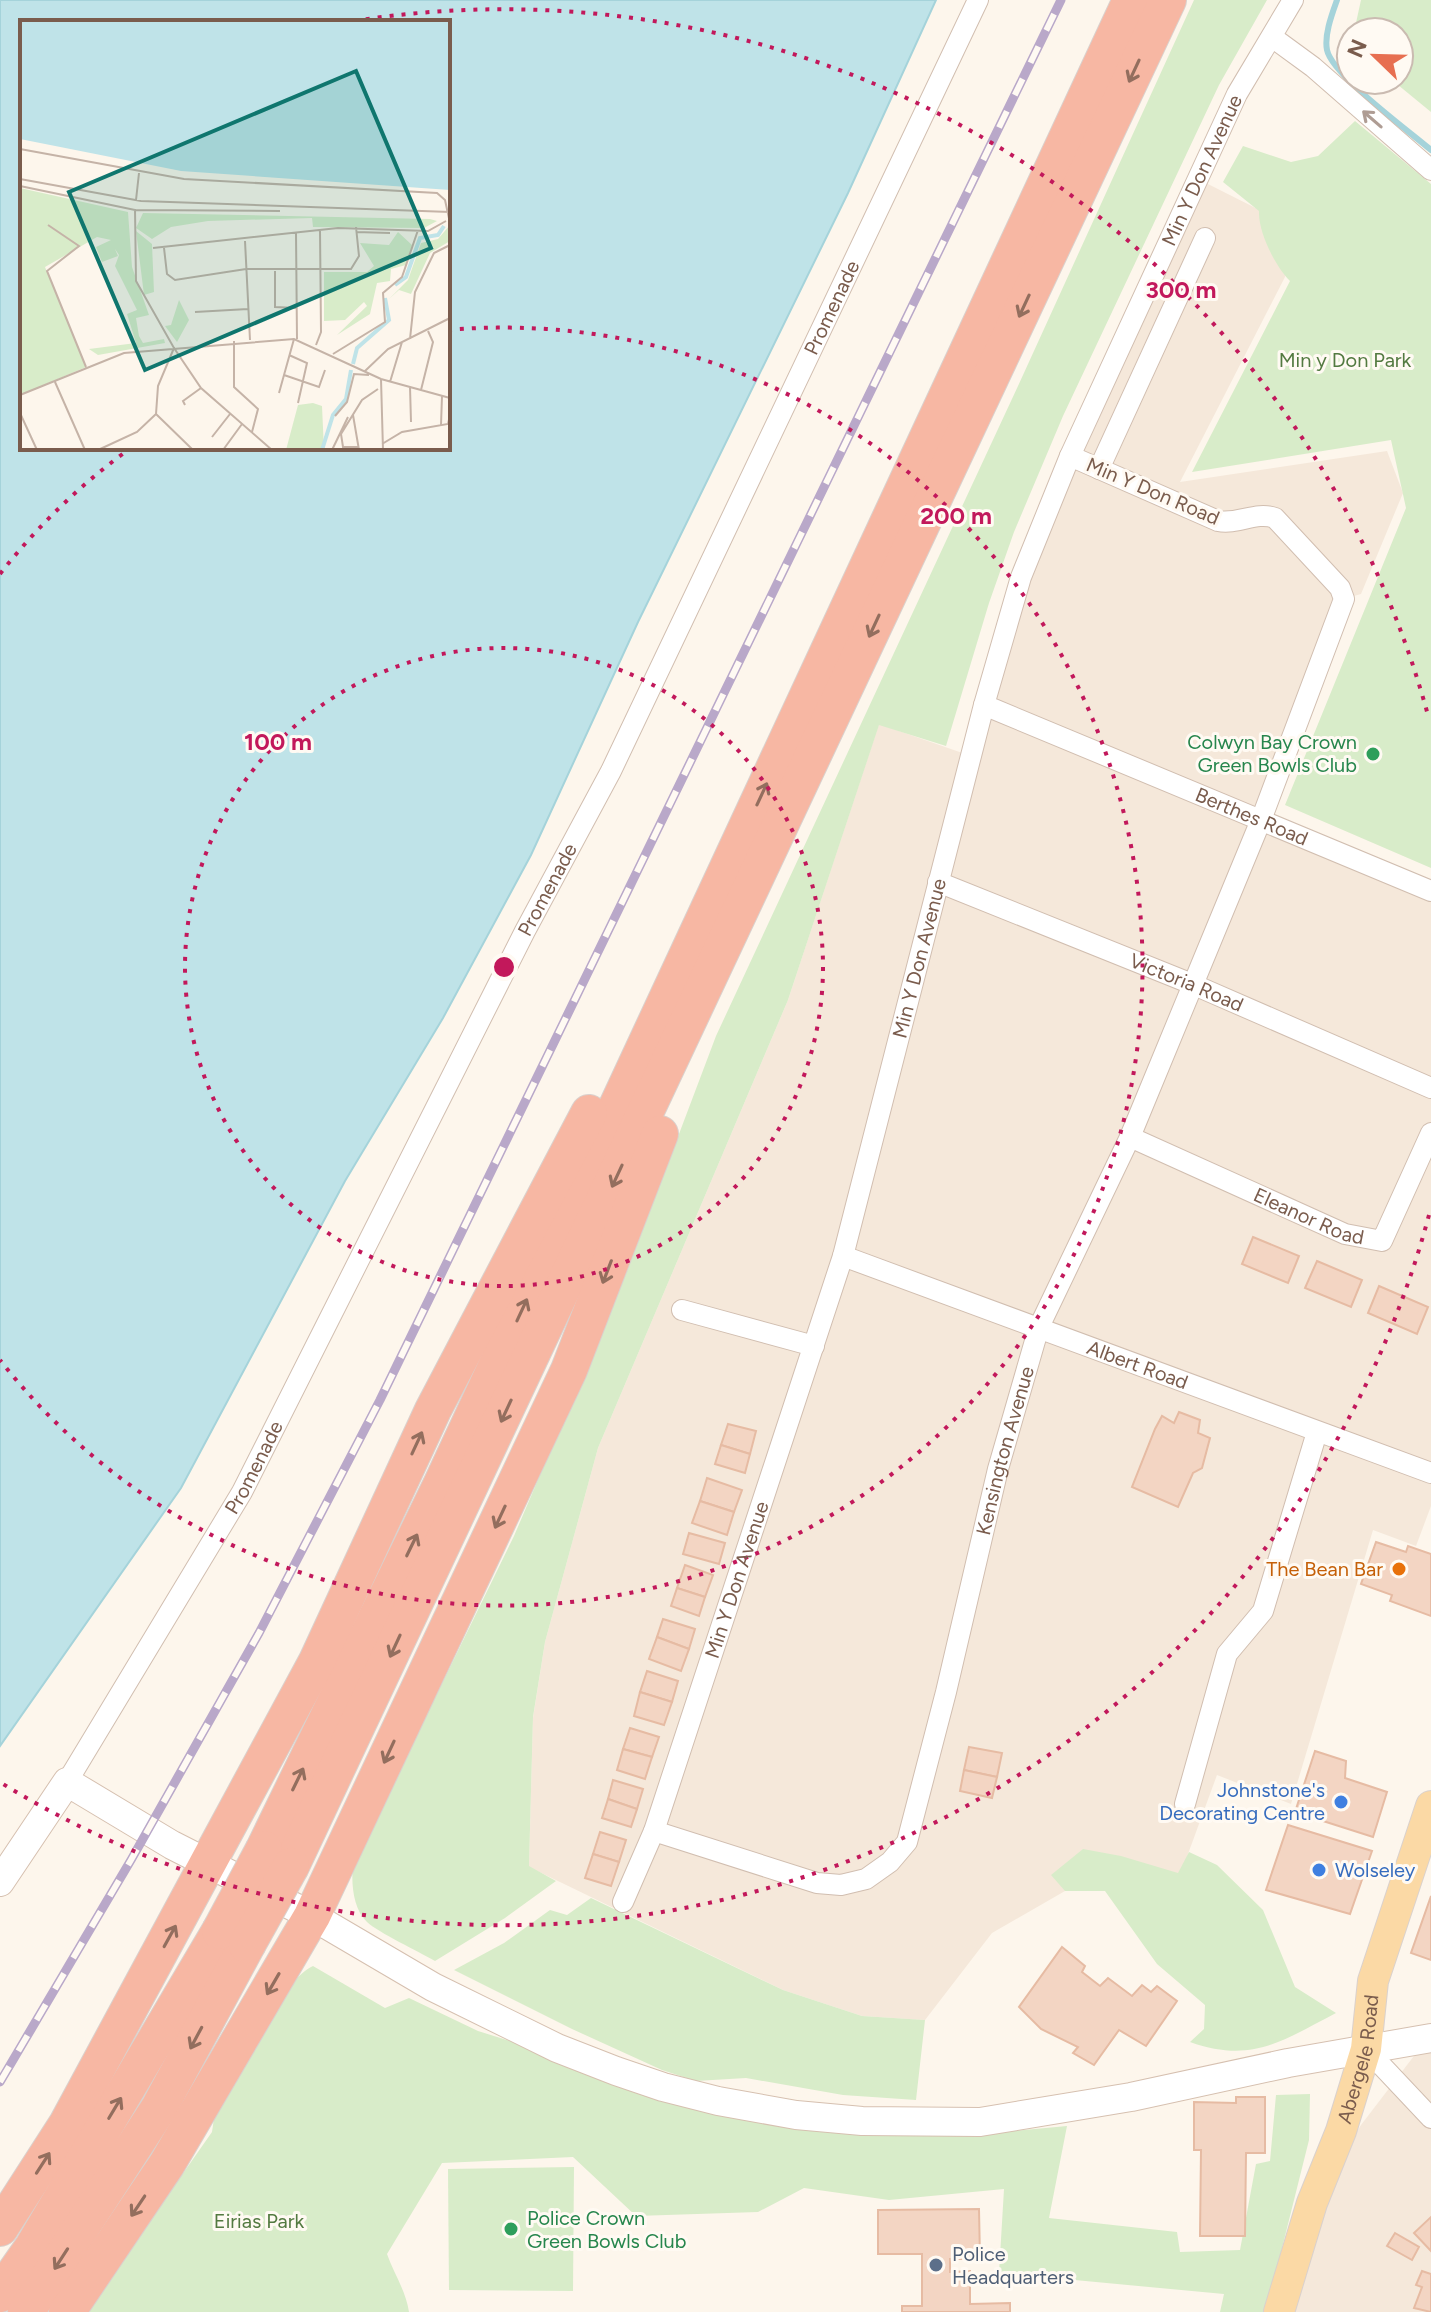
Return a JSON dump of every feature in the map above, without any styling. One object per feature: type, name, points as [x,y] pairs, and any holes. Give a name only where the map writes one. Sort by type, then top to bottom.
[{"type":"highway","points":[[67,2312],[167,2164],[312,1916],[569,1370],[761,831],[1131,0]]},
{"type":"highway","points":[[0,2294],[233,1938],[277,1857],[761,831],[1168,0]]},
{"type":"highway","points":[[0,2228],[67,2124],[317,1661],[433,1410],[513,1254],[761,831]]},
{"type":"highway","points":[[26,2312],[159,2108],[233,1938]]},
{"type":"main road","name":"Abergele Road","points":[[1279,2312],[1312,2203],[1341,2131],[1366,2049],[1373,1981],[1431,1806]]},
{"type":"street","name":"Promenade","points":[[0,1882],[67,1782],[242,1492],[525,931],[611,771],[978,0]]},
{"type":"street","name":"Min Y Don Avenue","points":[[623,1902],[654,1831],[843,1256],[984,705],[1021,577],[1070,456],[1237,94],[1293,0]]},
{"type":"street","points":[[1272,37],[1313,67],[1431,170]]},
{"type":"street","points":[[1099,469],[1205,238]]},
{"type":"street","name":"Min Y Don Road","points":[[1070,456],[1218,521],[1236,522],[1266,515],[1275,518],[1340,588],[1344,599],[1261,820]]},
{"type":"street","name":"Berthes Road","points":[[984,705],[1431,891]]},
{"type":"street","name":"Kensington Avenue","points":[[654,1831],[817,1883],[841,1885],[866,1879],[890,1862],[907,1842],[998,1469],[1039,1327],[1130,1137],[1261,820]]},
{"type":"street","name":"Victoria Road","points":[[938,882],[1192,984],[1431,1088]]},
{"type":"street","name":"Eleanor Road","points":[[1130,1137],[1345,1234],[1382,1241],[1431,1133]]},
{"type":"street","name":"Albert Road","points":[[843,1256],[1431,1473]]},
{"type":"street","points":[[682,1310],[814,1346]]},
{"type":"street","points":[[1185,1804],[1227,1654],[1263,1611],[1317,1432]]},
{"type":"street","points":[[67,1782],[209,1864],[312,1916],[433,1987],[557,2048],[663,2087],[718,2101],[796,2115],[862,2121],[980,2122],[1101,2102],[1431,2038]]},
{"type":"street","points":[[1366,2049],[1431,2118]]},
{"type":"shaded area","points":[[1198,179],[1307,234],[1180,482],[1387,451],[1403,493],[1361,594],[1343,599],[1262,820],[1431,891],[1431,1506],[1416,1546],[1373,1530],[1291,1804],[1217,1775],[1181,1873],[1105,1890],[1065,1891],[992,1933],[925,2020],[862,2016],[783,1990],[529,1867],[533,1718],[545,1642],[598,1448],[788,1000],[879,724],[971,756],[1021,577]]},
{"type":"shaded area","points":[[1431,2038],[1431,2312],[1279,2312],[1312,2203],[1361,2125],[1427,2039]]},
{"type":"green space","points":[[1194,0],[1267,0],[1219,85],[1063,416],[1014,532],[946,746],[879,725],[788,1000],[598,1448],[545,1642],[533,1717],[529,1866],[556,1881],[505,1918],[435,1961],[380,1931],[362,1917],[354,1896],[353,1866],[514,1536],[628,1269],[716,1036]]},
{"type":"green space","points":[[1361,0],[1431,0],[1431,112],[1412,96],[1415,96],[1415,16],[1358,16]]},
{"type":"green space","name":"Min y Don Park","points":[[1355,121],[1431,184],[1431,868],[1285,805],[1406,508],[1391,440],[1192,472],[1290,281],[1268,248],[1259,211],[1223,182],[1243,146],[1291,162],[1318,156]]},
{"type":"green space","points":[[1083,1849],[1121,1856],[1178,1873],[1189,1852],[1217,1865],[1263,1910],[1295,1987],[1336,2013],[1282,2040],[1249,2050],[1231,2051],[1190,2042],[1204,2029],[1205,2005],[1157,1964],[1105,1891],[1065,1891],[1051,1875]]},
{"type":"green space","points":[[591,1898],[783,1990],[862,2016],[925,2020],[916,2100],[843,2095],[746,2078],[696,2081],[662,2070],[572,2029],[454,1970],[504,1943],[550,1910],[567,1915]]},
{"type":"green space","name":"Eirias Park","points":[[313,1966],[385,2008],[409,1998],[478,2031],[600,2069],[969,2135],[1067,2126],[1049,2218],[1177,2232],[1180,2252],[1240,2250],[1256,2164],[1270,2161],[1276,2095],[1310,2094],[1309,2140],[1266,2312],[1220,2312],[1224,2294],[999,2273],[1004,2189],[889,2200],[804,2188],[758,2212],[636,2216],[573,2157],[442,2163],[387,2254],[409,2312],[86,2312],[212,2132],[220,2095],[275,2004]]},
{"type":"green space","name":"Police Crown Green Bowls Club","points":[[574,2167],[573,2291],[449,2290],[448,2169]]},
{"type":"water","points":[[0,0],[936,0],[848,193],[638,622],[531,855],[443,1018],[345,1181],[181,1488],[0,1746]]},
{"type":"building","points":[[1253,1237],[1299,1256],[1288,1283],[1242,1264]]},
{"type":"building","points":[[1317,1261],[1362,1280],[1351,1307],[1305,1288]]},
{"type":"building","points":[[1379,1286],[1428,1307],[1417,1334],[1368,1313]]},
{"type":"building","points":[[1179,1412],[1200,1420],[1198,1433],[1210,1438],[1202,1468],[1193,1473],[1178,1507],[1132,1487],[1162,1416],[1174,1423]]},
{"type":"building","points":[[728,1424],[756,1431],[750,1454],[721,1445]]},
{"type":"building","points":[[721,1445],[750,1454],[745,1473],[715,1464]]},
{"type":"building","points":[[707,1478],[742,1490],[734,1512],[700,1501]]},
{"type":"building","points":[[700,1501],[734,1512],[727,1535],[692,1523]]},
{"type":"building","points":[[689,1533],[725,1543],[719,1564],[683,1554]]},
{"type":"building","name":"The Bean Bar","points":[[1376,1542],[1406,1552],[1408,1546],[1431,1554],[1431,1616],[1390,1601],[1392,1595],[1361,1584]]},
{"type":"building","points":[[685,1565],[713,1575],[705,1597],[677,1588]]},
{"type":"building","points":[[677,1588],[705,1597],[699,1616],[671,1606]]},
{"type":"building","points":[[663,1619],[695,1629],[689,1649],[657,1637]]},
{"type":"building","points":[[657,1637],[689,1649],[681,1671],[649,1659]]},
{"type":"building","points":[[647,1671],[678,1681],[672,1702],[640,1692]]},
{"type":"building","points":[[640,1692],[672,1702],[664,1725],[634,1716]]},
{"type":"building","points":[[630,1728],[659,1737],[652,1757],[623,1749]]},
{"type":"building","points":[[969,1747],[1002,1753],[997,1777],[964,1770]]},
{"type":"building","points":[[623,1749],[652,1757],[645,1779],[617,1770]]},
{"type":"building","name":"Johnstone's Decorating Centre","points":[[1315,1751],[1346,1761],[1345,1778],[1387,1792],[1373,1837],[1295,1812]]},
{"type":"building","points":[[964,1770],[997,1777],[992,1798],[960,1791]]},
{"type":"building","points":[[613,1780],[643,1789],[637,1809],[608,1799]]},
{"type":"building","points":[[608,1799],[637,1809],[631,1827],[602,1818]]},
{"type":"building","name":"Wolseley","points":[[1288,1825],[1372,1851],[1350,1914],[1266,1890]]},
{"type":"building","points":[[600,1832],[626,1840],[619,1862],[593,1854]]},
{"type":"building","points":[[593,1854],[619,1862],[611,1886],[585,1878]]},
{"type":"building","points":[[1431,1896],[1431,1960],[1411,1953]]},
{"type":"building","points":[[1062,1947],[1085,1966],[1082,1972],[1100,1986],[1108,1978],[1132,1996],[1142,1985],[1151,1992],[1157,1986],[1177,2001],[1146,2046],[1119,2030],[1094,2065],[1073,2053],[1078,2047],[1041,2029],[1019,2007]]},
{"type":"building","points":[[1236,2097],[1265,2097],[1265,2153],[1246,2153],[1245,2236],[1200,2236],[1201,2150],[1194,2150],[1194,2102],[1236,2103]]},
{"type":"building","name":"Police Headquarters","points":[[979,2209],[980,2259],[950,2259],[950,2272],[970,2271],[970,2304],[1010,2303],[1010,2312],[902,2312],[902,2306],[922,2306],[922,2254],[878,2254],[878,2210]]},
{"type":"building","points":[[1431,2217],[1431,2251],[1414,2233]]},
{"type":"building","points":[[1395,2233],[1419,2247],[1412,2260],[1387,2246]]},
{"type":"building","points":[[1422,2271],[1431,2274],[1431,2312],[1414,2308],[1422,2287],[1416,2285]]},
{"type":"waterway","points":[[1337,0],[1327,38],[1327,50],[1332,61],[1356,88],[1431,150]]},
{"type":"railway","points":[[0,2082],[131,1860],[259,1633],[380,1400],[1061,0]]},
{"type":"place","name":"Colwyn Bay Crown Green Bowls Club","points":[[1373,754]]},
{"type":"place","name":"The Bean Bar","points":[[1399,1569]]},
{"type":"place","name":"Johnstone's Decorating Centre","points":[[1341,1802]]},
{"type":"place","name":"Wolseley","points":[[1319,1870]]},
{"type":"place","name":"Police Crown Green Bowls Club","points":[[511,2229]]},
{"type":"place","name":"Police Headquarters","points":[[936,2265]]}]
